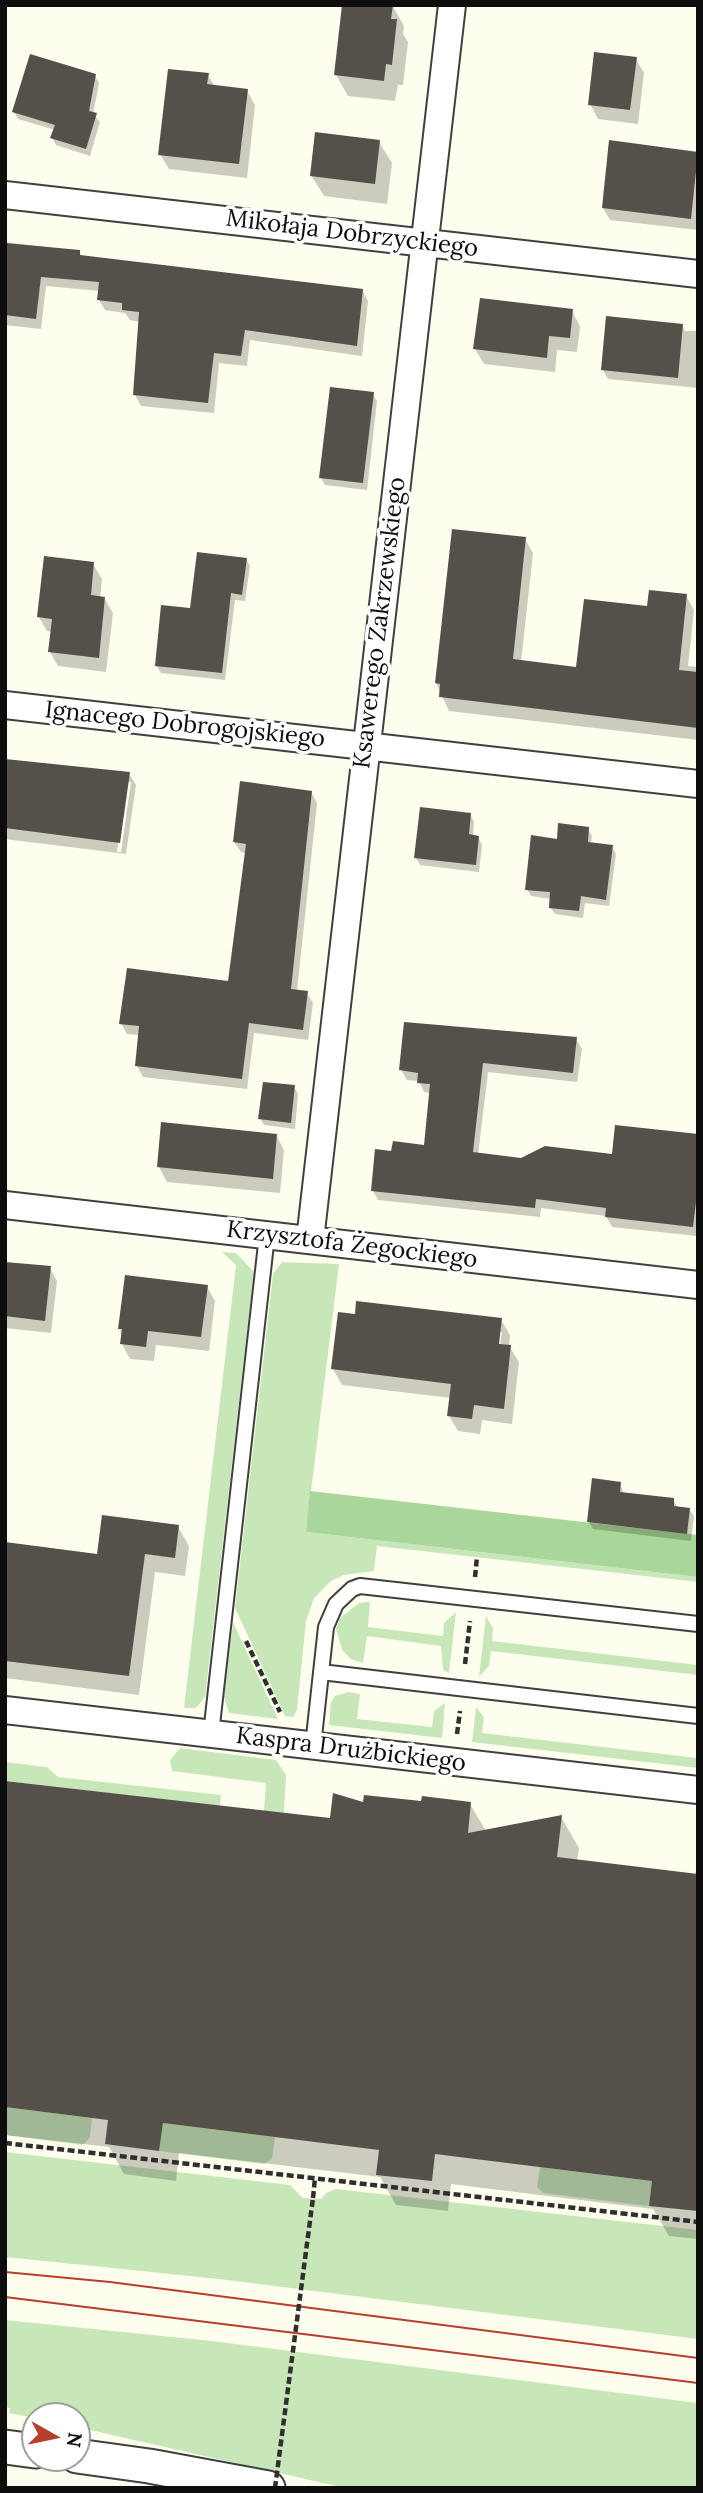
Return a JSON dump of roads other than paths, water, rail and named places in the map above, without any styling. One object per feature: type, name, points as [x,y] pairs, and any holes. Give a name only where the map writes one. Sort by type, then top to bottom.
[{"type":"street","name":"Ksawerego Zakrzewskiego","points":[[310,1240],[452,5]]},
{"type":"street","name":"Mikołaja Dobrzyckiego","points":[[5,195],[698,274]]},
{"type":"street","name":"Ignacego Dobrogojskiego","points":[[5,705],[698,784]]},
{"type":"street","name":"Krzysztofa Żegockiego","points":[[5,1205],[698,1284]]},
{"type":"street","name":"Kaspra Drużbickiego","points":[[5,1710],[698,1790]]},
{"type":"street","points":[[91,2458],[268,2488]]},
{"type":"lane","points":[[211,1734],[267,1235]]},
{"type":"lane","points":[[313,1746],[329,1616],[343,1596],[360,1586],[698,1624]]},
{"type":"lane","points":[[321,1672],[698,1716]]},
{"type":"tram line","points":[[5,2272],[110,2282],[698,2358]]},
{"type":"tram line","points":[[5,2297],[698,2383]]}]
